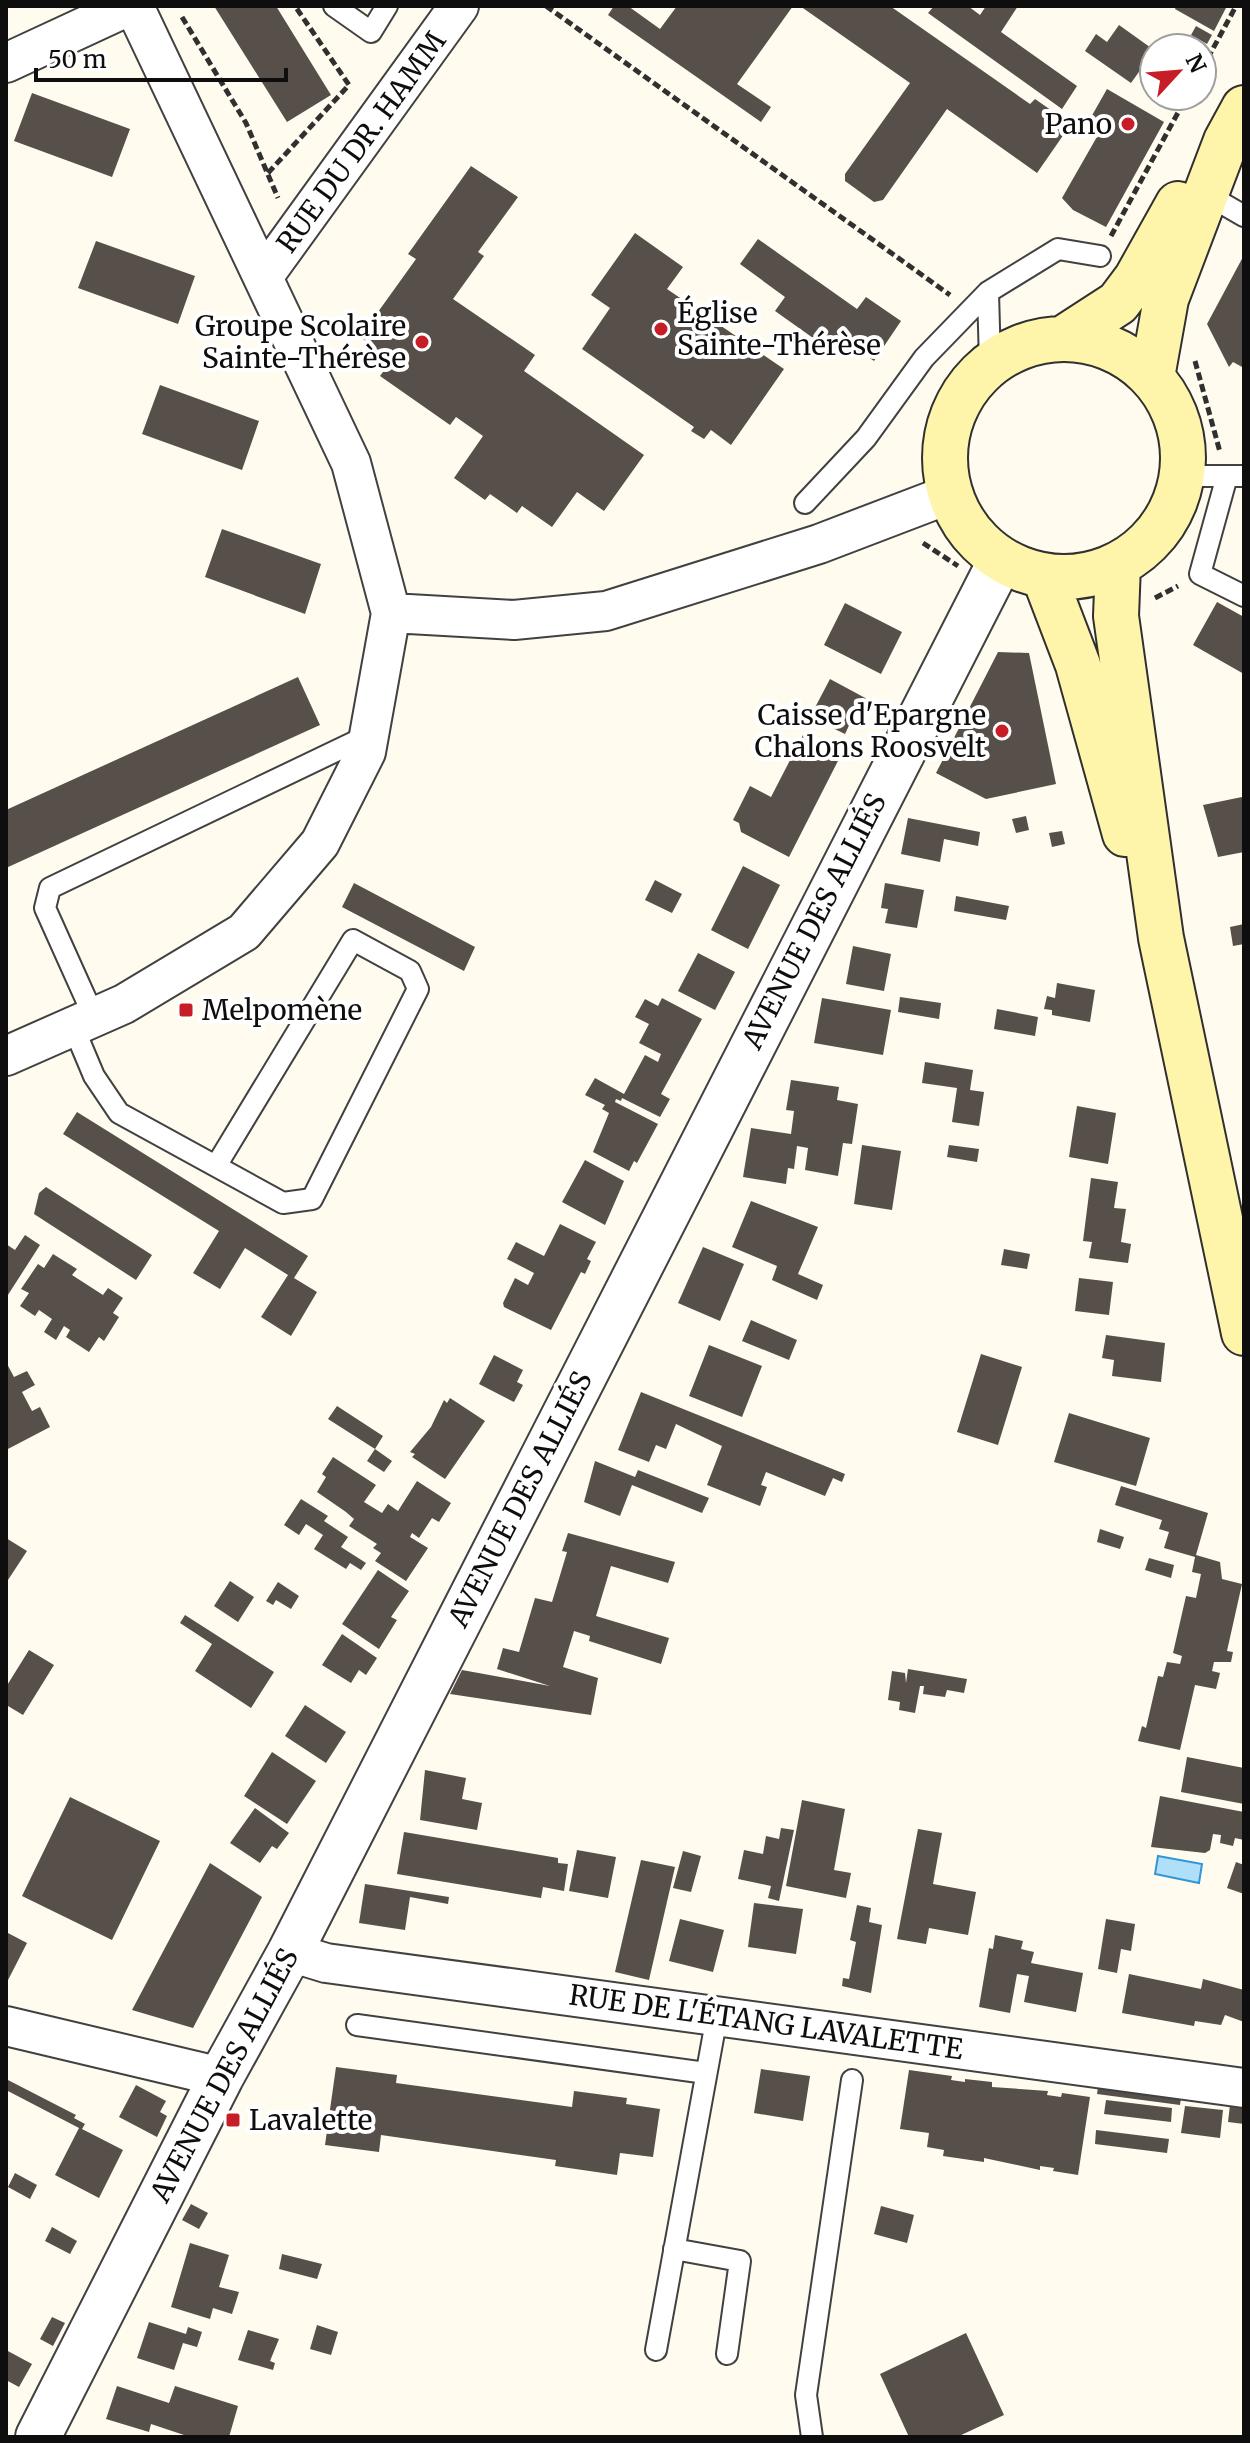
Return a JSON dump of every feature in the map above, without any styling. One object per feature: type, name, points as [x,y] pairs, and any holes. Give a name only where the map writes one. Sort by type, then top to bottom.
[{"type":"main road","points":[[1152,377],[1166,299],[1235,125]]},
{"type":"main road","points":[[1064,338],[1118,303],[1136,279],[1181,198],[1235,125]]},
{"type":"main road","points":[[1064,338],[1097,342],[1127,356],[1152,377],[1179,423],[1183,476],[1177,498],[1154,537],[1118,565],[1094,574],[1044,576],[1001,560],[974,537],[950,494],[944,465],[946,436],[954,408],[969,383],[990,363],[1013,349],[1038,341],[1064,338]]},
{"type":"main road","points":[[1118,565],[1116,616],[1161,938],[1244,1333]]},
{"type":"main road","points":[[1044,576],[1078,665],[1115,804],[1161,938]]},
{"type":"street","points":[[6,63],[131,6],[351,463],[391,613],[366,752],[320,843],[244,932],[124,1004],[6,1056]]},
{"type":"street","name":"RUE DU DR. HAMM","points":[[263,277],[459,6]]},
{"type":"street","points":[[391,613],[514,620],[606,611],[805,549],[950,494]]},
{"type":"street","name":"AVENUE DES ALLIÉS","points":[[38,2437],[221,2077],[290,1952],[1001,560]]},
{"type":"street","name":"RUE DE L'ÉTANG LAVALETTE","points":[[290,1952],[326,1963],[1244,2088]]},
{"type":"street","points":[[6,2026],[221,2077]]},
{"type":"lane","points":[[334,6],[371,32],[387,6]]},
{"type":"lane","points":[[1206,194],[1244,216]]},
{"type":"lane","points":[[805,503],[866,438],[924,358],[988,292],[1058,249],[1100,256]]},
{"type":"lane","points":[[988,292],[990,363]]},
{"type":"lane","points":[[1183,476],[1236,476],[1200,574],[1244,596]]},
{"type":"lane","points":[[216,1166],[353,940],[410,971],[418,989],[312,1199],[283,1203],[119,1113],[94,1076],[83,1022],[45,908],[50,888],[369,735]]},
{"type":"lane","points":[[656,2350],[717,2016]]},
{"type":"lane","points":[[357,2025],[706,2073]]},
{"type":"lane","points":[[812,2437],[806,2395],[852,2080]]},
{"type":"lane","points":[[674,2249],[740,2261],[727,2354]]},
{"type":"path","points":[[175,6],[232,98],[293,235]]},
{"type":"path","points":[[267,173],[349,85],[295,6]]},
{"type":"path","points":[[546,6],[971,309]]},
{"type":"path","points":[[1218,39],[1236,6]]},
{"type":"path","points":[[1100,256],[1178,112]]},
{"type":"water","points":[[1158,1856],[1202,1864],[1199,1883],[1155,1874]]},
{"type":"building","points":[[214,6],[276,6],[331,95],[287,122]]},
{"type":"building","points":[[614,6],[628,6],[660,29],[677,6],[793,6],[737,84],[771,107],[761,122],[608,15]]},
{"type":"building","points":[[800,6],[890,6],[1030,104],[1035,99],[1071,124],[1037,173],[947,109],[883,200],[874,202],[845,181],[845,174],[910,83]]},
{"type":"building","points":[[934,6],[968,6],[980,15],[986,6],[1018,6],[1001,32],[1077,86],[1062,109],[928,13]]},
{"type":"building","points":[[1176,6],[1227,6],[1214,31],[1175,9]]},
{"type":"building","points":[[1119,25],[1138,39],[1138,73],[1131,83],[1085,51],[1096,34],[1107,42]]},
{"type":"building","points":[[1196,26],[1207,32],[1193,32]]},
{"type":"building","points":[[1107,89],[1138,107],[1138,112],[1147,112],[1164,122],[1106,227],[1073,210],[1062,198],[1098,135],[1086,126]]},
{"type":"building","points":[[32,93],[130,129],[112,177],[14,141]]},
{"type":"building","points":[[471,166],[518,197],[478,252],[484,256],[453,299],[535,355],[524,371],[644,455],[604,511],[577,492],[552,527],[522,506],[517,513],[490,494],[485,500],[454,478],[483,436],[456,417],[450,425],[380,376],[392,360],[360,337],[416,259],[408,254]]},
{"type":"building","name":"Église Sainte-Thérèse","points":[[635,233],[683,267],[667,289],[784,369],[731,445],[711,430],[704,439],[691,431],[694,427],[582,349],[610,308],[591,295]]},
{"type":"building","points":[[758,239],[857,309],[866,297],[901,321],[874,361],[840,336],[830,350],[775,311],[785,297],[740,264]]},
{"type":"building","points":[[96,241],[195,276],[178,324],[78,288]]},
{"type":"building","points":[[1244,255],[1244,368],[1233,362],[1229,367],[1207,324]]},
{"type":"building","points":[[160,385],[259,421],[242,470],[142,434]]},
{"type":"building","points":[[222,529],[321,564],[305,614],[205,577]]},
{"type":"building","points":[[1217,602],[1244,617],[1244,674],[1193,645]]},
{"type":"building","points":[[845,603],[902,632],[881,674],[824,645]]},
{"type":"building","points":[[998,652],[1029,653],[1056,784],[986,799],[936,773]]},
{"type":"building","points":[[298,677],[320,725],[6,868],[6,810]]},
{"type":"building","points":[[830,679],[869,700],[859,720],[853,717],[845,734],[810,717]]},
{"type":"building","points":[[803,735],[841,755],[789,857],[741,832],[739,823],[733,820],[750,786],[771,797]]},
{"type":"building","points":[[1242,797],[1244,852],[1218,857],[1203,805]]},
{"type":"building","points":[[1026,816],[1029,830],[1016,833],[1012,819]]},
{"type":"building","points":[[908,818],[980,832],[978,846],[944,839],[940,862],[901,854]]},
{"type":"building","points":[[1062,831],[1065,844],[1052,847],[1049,833]]},
{"type":"building","points":[[743,866],[780,885],[748,949],[711,930]]},
{"type":"building","points":[[655,880],[682,894],[672,913],[645,900]]},
{"type":"building","points":[[354,883],[475,947],[464,971],[342,907]]},
{"type":"building","points":[[885,883],[924,890],[917,928],[885,923],[888,909],[881,908]]},
{"type":"building","points":[[956,896],[1009,906],[1006,920],[954,911]]},
{"type":"building","points":[[1244,924],[1244,944],[1233,946],[1230,927]]},
{"type":"building","points":[[853,946],[891,954],[884,991],[846,984]]},
{"type":"building","points":[[698,953],[735,972],[715,1010],[678,991]]},
{"type":"building","points":[[1057,983],[1095,990],[1090,1022],[1052,1015],[1052,1010],[1044,1009],[1047,996],[1055,998]]},
{"type":"building","points":[[900,997],[941,1003],[939,1019],[898,1012]]},
{"type":"building","points":[[662,998],[702,1019],[661,1094],[670,1099],[660,1117],[622,1098],[621,1101],[616,1099],[615,1102],[658,1124],[637,1163],[634,1161],[629,1171],[593,1152],[609,1113],[602,1109],[605,1105],[585,1095],[595,1078],[624,1094],[645,1055],[658,1062],[661,1054],[639,1043],[649,1024],[635,1017],[645,999],[658,1006]]},
{"type":"building","points":[[822,998],[891,1010],[883,1055],[814,1043]]},
{"type":"building","points":[[997,1009],[1038,1017],[1035,1036],[994,1029]]},
{"type":"building","points":[[925,1062],[973,1070],[970,1090],[984,1092],[979,1126],[952,1122],[957,1088],[922,1083]]},
{"type":"building","points":[[791,1080],[839,1087],[837,1100],[858,1104],[852,1144],[843,1143],[838,1176],[805,1170],[808,1148],[797,1146],[794,1169],[788,1168],[786,1184],[743,1177],[751,1128],[791,1134],[794,1111],[786,1110]]},
{"type":"building","points":[[1077,1106],[1116,1113],[1108,1164],[1069,1157]]},
{"type":"building","points":[[77,1112],[308,1256],[294,1278],[317,1292],[291,1336],[261,1317],[288,1275],[245,1248],[220,1289],[193,1273],[219,1231],[63,1134]]},
{"type":"building","points":[[862,1145],[901,1151],[892,1210],[854,1204]]},
{"type":"building","points":[[949,1145],[979,1149],[977,1162],[947,1157]]},
{"type":"building","points":[[585,1160],[624,1181],[605,1225],[562,1202]]},
{"type":"building","points":[[1091,1178],[1118,1182],[1114,1208],[1126,1209],[1121,1242],[1131,1244],[1128,1263],[1089,1258],[1092,1242],[1083,1241]]},
{"type":"building","points":[[46,1187],[152,1255],[136,1280],[34,1214],[39,1193]]},
{"type":"building","points":[[751,1201],[818,1227],[798,1274],[823,1285],[817,1300],[772,1280],[777,1266],[732,1247]]},
{"type":"building","points":[[560,1224],[596,1242],[587,1259],[591,1261],[585,1274],[581,1272],[551,1330],[504,1307],[503,1303],[515,1278],[528,1285],[534,1273],[507,1259],[516,1242],[544,1256]]},
{"type":"building","points":[[25,1235],[40,1245],[6,1298],[6,1244],[15,1250]]},
{"type":"building","points":[[703,1247],[744,1264],[720,1321],[678,1303]]},
{"type":"building","points":[[1004,1249],[1030,1254],[1027,1269],[1001,1265]]},
{"type":"building","points":[[53,1254],[77,1269],[72,1275],[103,1295],[108,1288],[123,1298],[113,1313],[119,1317],[104,1341],[99,1337],[89,1352],[66,1337],[70,1330],[64,1326],[56,1340],[44,1332],[52,1319],[39,1310],[35,1316],[20,1306],[29,1293],[21,1289],[38,1264],[44,1268]]},
{"type":"building","points":[[1079,1278],[1113,1282],[1109,1315],[1075,1311]]},
{"type":"building","points":[[751,1320],[797,1340],[789,1360],[742,1341]]},
{"type":"building","points":[[1106,1335],[1165,1343],[1161,1382],[1112,1376],[1114,1360],[1102,1358]]},
{"type":"building","points":[[709,1345],[762,1366],[742,1417],[689,1396]]},
{"type":"building","points":[[981,1354],[1022,1367],[998,1445],[957,1432]]},
{"type":"building","points":[[494,1355],[523,1370],[517,1382],[523,1385],[514,1402],[479,1384]]},
{"type":"building","points":[[6,1362],[14,1377],[27,1371],[35,1385],[22,1392],[32,1411],[40,1407],[50,1427],[6,1450]]},
{"type":"building","points":[[641,1392],[845,1474],[842,1482],[833,1478],[825,1496],[766,1472],[761,1485],[767,1487],[760,1506],[707,1485],[722,1446],[676,1424],[666,1449],[656,1445],[649,1462],[618,1450]]},
{"type":"building","points":[[450,1398],[485,1421],[445,1479],[412,1457],[415,1454],[410,1452],[431,1427],[444,1400],[447,1403]]},
{"type":"building","points":[[337,1406],[383,1436],[375,1449],[328,1419]]},
{"type":"building","points":[[1069,1413],[1150,1438],[1136,1486],[1054,1462]]},
{"type":"building","points":[[375,1449],[392,1461],[384,1472],[367,1461]]},
{"type":"building","points":[[333,1457],[376,1485],[364,1502],[382,1513],[388,1504],[398,1511],[417,1481],[451,1503],[439,1522],[432,1518],[419,1538],[412,1533],[410,1537],[428,1548],[406,1581],[375,1561],[381,1553],[373,1548],[377,1544],[349,1526],[354,1519],[317,1492],[326,1477],[322,1474]]},
{"type":"building","points":[[595,1461],[635,1477],[638,1470],[709,1498],[702,1513],[632,1485],[620,1516],[584,1502]]},
{"type":"building","points":[[1121,1486],[1208,1513],[1196,1555],[1220,1562],[1222,1579],[1242,1584],[1227,1651],[1233,1652],[1231,1662],[1214,1662],[1212,1671],[1220,1673],[1216,1689],[1195,1685],[1180,1750],[1138,1741],[1142,1726],[1146,1728],[1158,1676],[1163,1677],[1167,1662],[1180,1664],[1182,1656],[1173,1653],[1186,1596],[1196,1598],[1201,1574],[1192,1572],[1195,1557],[1164,1548],[1169,1532],[1159,1529],[1162,1520],[1115,1505]]},
{"type":"building","points":[[301,1499],[328,1516],[324,1521],[348,1537],[341,1547],[366,1563],[361,1570],[350,1563],[346,1569],[314,1549],[323,1535],[306,1524],[299,1535],[284,1525]]},
{"type":"building","points":[[1100,1529],[1124,1537],[1120,1549],[1097,1542]]},
{"type":"building","points":[[568,1533],[675,1562],[668,1583],[611,1566],[596,1616],[669,1638],[661,1664],[589,1641],[590,1636],[574,1631],[563,1667],[598,1678],[591,1715],[450,1694],[462,1670],[550,1686],[497,1669],[503,1648],[519,1652],[535,1598],[552,1602],[567,1552],[562,1551]]},
{"type":"building","points":[[6,1538],[27,1551],[6,1583]]},
{"type":"building","points":[[1149,1558],[1174,1565],[1171,1578],[1145,1570]]},
{"type":"building","points":[[378,1570],[409,1591],[391,1617],[397,1620],[379,1649],[342,1624]]},
{"type":"building","points":[[230,1581],[254,1597],[238,1622],[214,1606]]},
{"type":"building","points":[[278,1582],[299,1596],[291,1609],[276,1600],[273,1605],[266,1601]]},
{"type":"building","points":[[185,1615],[274,1672],[251,1708],[195,1671],[212,1644],[180,1623]]},
{"type":"building","points":[[342,1634],[377,1658],[366,1675],[359,1670],[351,1683],[322,1665]]},
{"type":"building","points":[[29,1650],[54,1665],[23,1715],[8,1706],[6,1710],[6,1687]]},
{"type":"building","points":[[908,1669],[967,1679],[964,1693],[947,1690],[945,1697],[923,1694],[924,1686],[920,1686],[915,1713],[899,1710],[900,1702],[888,1700],[892,1671],[905,1673],[906,1683]]},
{"type":"building","points":[[305,1705],[346,1732],[326,1763],[285,1736]]},
{"type":"building","points":[[272,1752],[316,1781],[287,1824],[244,1796]]},
{"type":"building","points":[[1187,1757],[1244,1768],[1244,1804],[1181,1792]]},
{"type":"building","points":[[425,1770],[466,1778],[462,1799],[482,1803],[477,1830],[420,1820]]},
{"type":"building","points":[[1160,1796],[1244,1812],[1244,1840],[1235,1838],[1233,1846],[1220,1843],[1221,1835],[1213,1834],[1210,1850],[1205,1853],[1151,1847]]},
{"type":"building","points":[[70,1797],[160,1841],[112,1940],[22,1896]]},
{"type":"building","points":[[802,1800],[845,1809],[834,1870],[851,1873],[846,1898],[786,1886]]},
{"type":"building","points":[[255,1808],[289,1833],[277,1849],[272,1846],[260,1863],[230,1843]]},
{"type":"building","points":[[781,1828],[794,1830],[779,1901],[768,1898],[771,1886],[738,1879],[744,1850],[763,1854],[766,1836],[779,1839]]},
{"type":"building","points":[[918,1829],[942,1833],[933,1884],[976,1892],[968,1935],[929,1928],[926,1944],[897,1939]]},
{"type":"building","points":[[404,1832],[558,1858],[558,1863],[568,1864],[564,1891],[543,1887],[541,1898],[397,1874]]},
{"type":"building","points":[[577,1850],[616,1857],[608,1898],[569,1891]]},
{"type":"building","points":[[683,1851],[701,1856],[691,1892],[673,1888]]},
{"type":"building","points":[[641,1860],[675,1867],[649,1980],[615,1972]]},
{"type":"building","points":[[1236,1862],[1244,1865],[1244,1894],[1227,1888]]},
{"type":"building","points":[[210,1863],[262,1897],[193,2028],[132,2010]]},
{"type":"building","points":[[365,1884],[449,1897],[448,1904],[410,1897],[405,1930],[359,1923]]},
{"type":"building","points":[[754,1903],[803,1909],[796,1954],[748,1947]]},
{"type":"building","points":[[857,1905],[871,1908],[869,1922],[882,1925],[871,1993],[842,1986],[843,1978],[849,1979],[856,1942],[850,1940]]},
{"type":"building","points":[[680,1919],[724,1930],[713,1972],[669,1961]]},
{"type":"building","points":[[1106,1919],[1135,1924],[1131,1951],[1121,1949],[1117,1973],[1098,1969]]},
{"type":"building","points":[[6,1932],[27,1943],[6,1984]]},
{"type":"building","points":[[995,1935],[1023,1941],[1021,1949],[1034,1952],[1031,1963],[1083,1973],[1076,2012],[1024,2002],[1029,1976],[1017,1974],[1010,2013],[979,2007],[989,1948],[993,1949]]},
{"type":"building","points":[[1129,1974],[1201,1989],[1203,1979],[1244,1990],[1244,2022],[1225,2015],[1221,2025],[1195,2021],[1194,2026],[1122,2013]]},
{"type":"building","points":[[336,2067],[397,2075],[396,2083],[572,2107],[574,2091],[627,2098],[626,2104],[660,2109],[653,2157],[620,2153],[617,2175],[555,2166],[556,2160],[381,2135],[379,2152],[325,2145]]},
{"type":"building","points":[[761,2069],[810,2076],[803,2121],[754,2113]]},
{"type":"building","points":[[909,2070],[952,2076],[951,2080],[992,2082],[992,2087],[1048,2091],[1047,2095],[1061,2097],[1062,2093],[1090,2097],[1078,2175],[1053,2171],[1054,2168],[1040,2166],[1040,2170],[984,2158],[984,2162],[943,2156],[944,2150],[927,2147],[929,2133],[900,2129]]},
{"type":"building","points":[[6,2079],[76,2115],[74,2118],[85,2124],[82,2129],[123,2150],[99,2198],[55,2175],[79,2128],[6,2090]]},
{"type":"building","points":[[1099,2080],[1182,2091],[1180,2105],[1097,2094]]},
{"type":"building","points":[[136,2085],[166,2101],[160,2112],[167,2116],[157,2137],[119,2117]]},
{"type":"building","points":[[1244,2099],[1244,2124],[1228,2122],[1230,2105]]},
{"type":"building","points":[[1106,2100],[1172,2108],[1171,2122],[1104,2114]]},
{"type":"building","points":[[1185,2106],[1223,2110],[1220,2138],[1181,2133]]},
{"type":"building","points":[[1096,2130],[1169,2139],[1167,2153],[1095,2144]]},
{"type":"building","points":[[15,2173],[37,2185],[30,2199],[8,2187]]},
{"type":"building","points":[[191,2204],[208,2213],[199,2229],[182,2220]]},
{"type":"building","points":[[881,2206],[914,2215],[907,2243],[874,2234]]},
{"type":"building","points":[[52,2227],[77,2241],[70,2254],[45,2241]]},
{"type":"building","points":[[190,2243],[229,2255],[219,2287],[239,2292],[232,2314],[213,2308],[210,2319],[171,2307]]},
{"type":"building","points":[[282,2254],[322,2264],[317,2279],[279,2269]]},
{"type":"building","points":[[52,2317],[65,2323],[53,2346],[40,2339]]},
{"type":"building","points":[[149,2322],[186,2334],[188,2327],[202,2332],[197,2347],[183,2343],[174,2370],[137,2358]]},
{"type":"building","points":[[317,2325],[338,2332],[331,2355],[310,2349]]},
{"type":"building","points":[[248,2330],[279,2339],[270,2361],[275,2363],[273,2370],[238,2360]]},
{"type":"building","points":[[966,2333],[1004,2415],[957,2437],[909,2437],[880,2374]]},
{"type":"building","points":[[6,2350],[32,2364],[19,2387],[6,2380]]},
{"type":"building","points":[[117,2386],[169,2403],[175,2386],[238,2406],[229,2437],[190,2437],[151,2424],[149,2432],[106,2419]]},
{"type":"place","name":"Pano","points":[[1128,124]]},
{"type":"place","name":"Église Sainte-Thérèse","points":[[661,329]]},
{"type":"place","name":"Groupe Scolaire Sainte-Thérèse","points":[[422,342]]},
{"type":"place","name":"Caisse d'Epargne Chalons Roosvelt","points":[[1002,731]]},
{"type":"place","name":"Melpomène","points":[[186,1010]]},
{"type":"place","name":"Lavalette","points":[[233,2120]]}]
